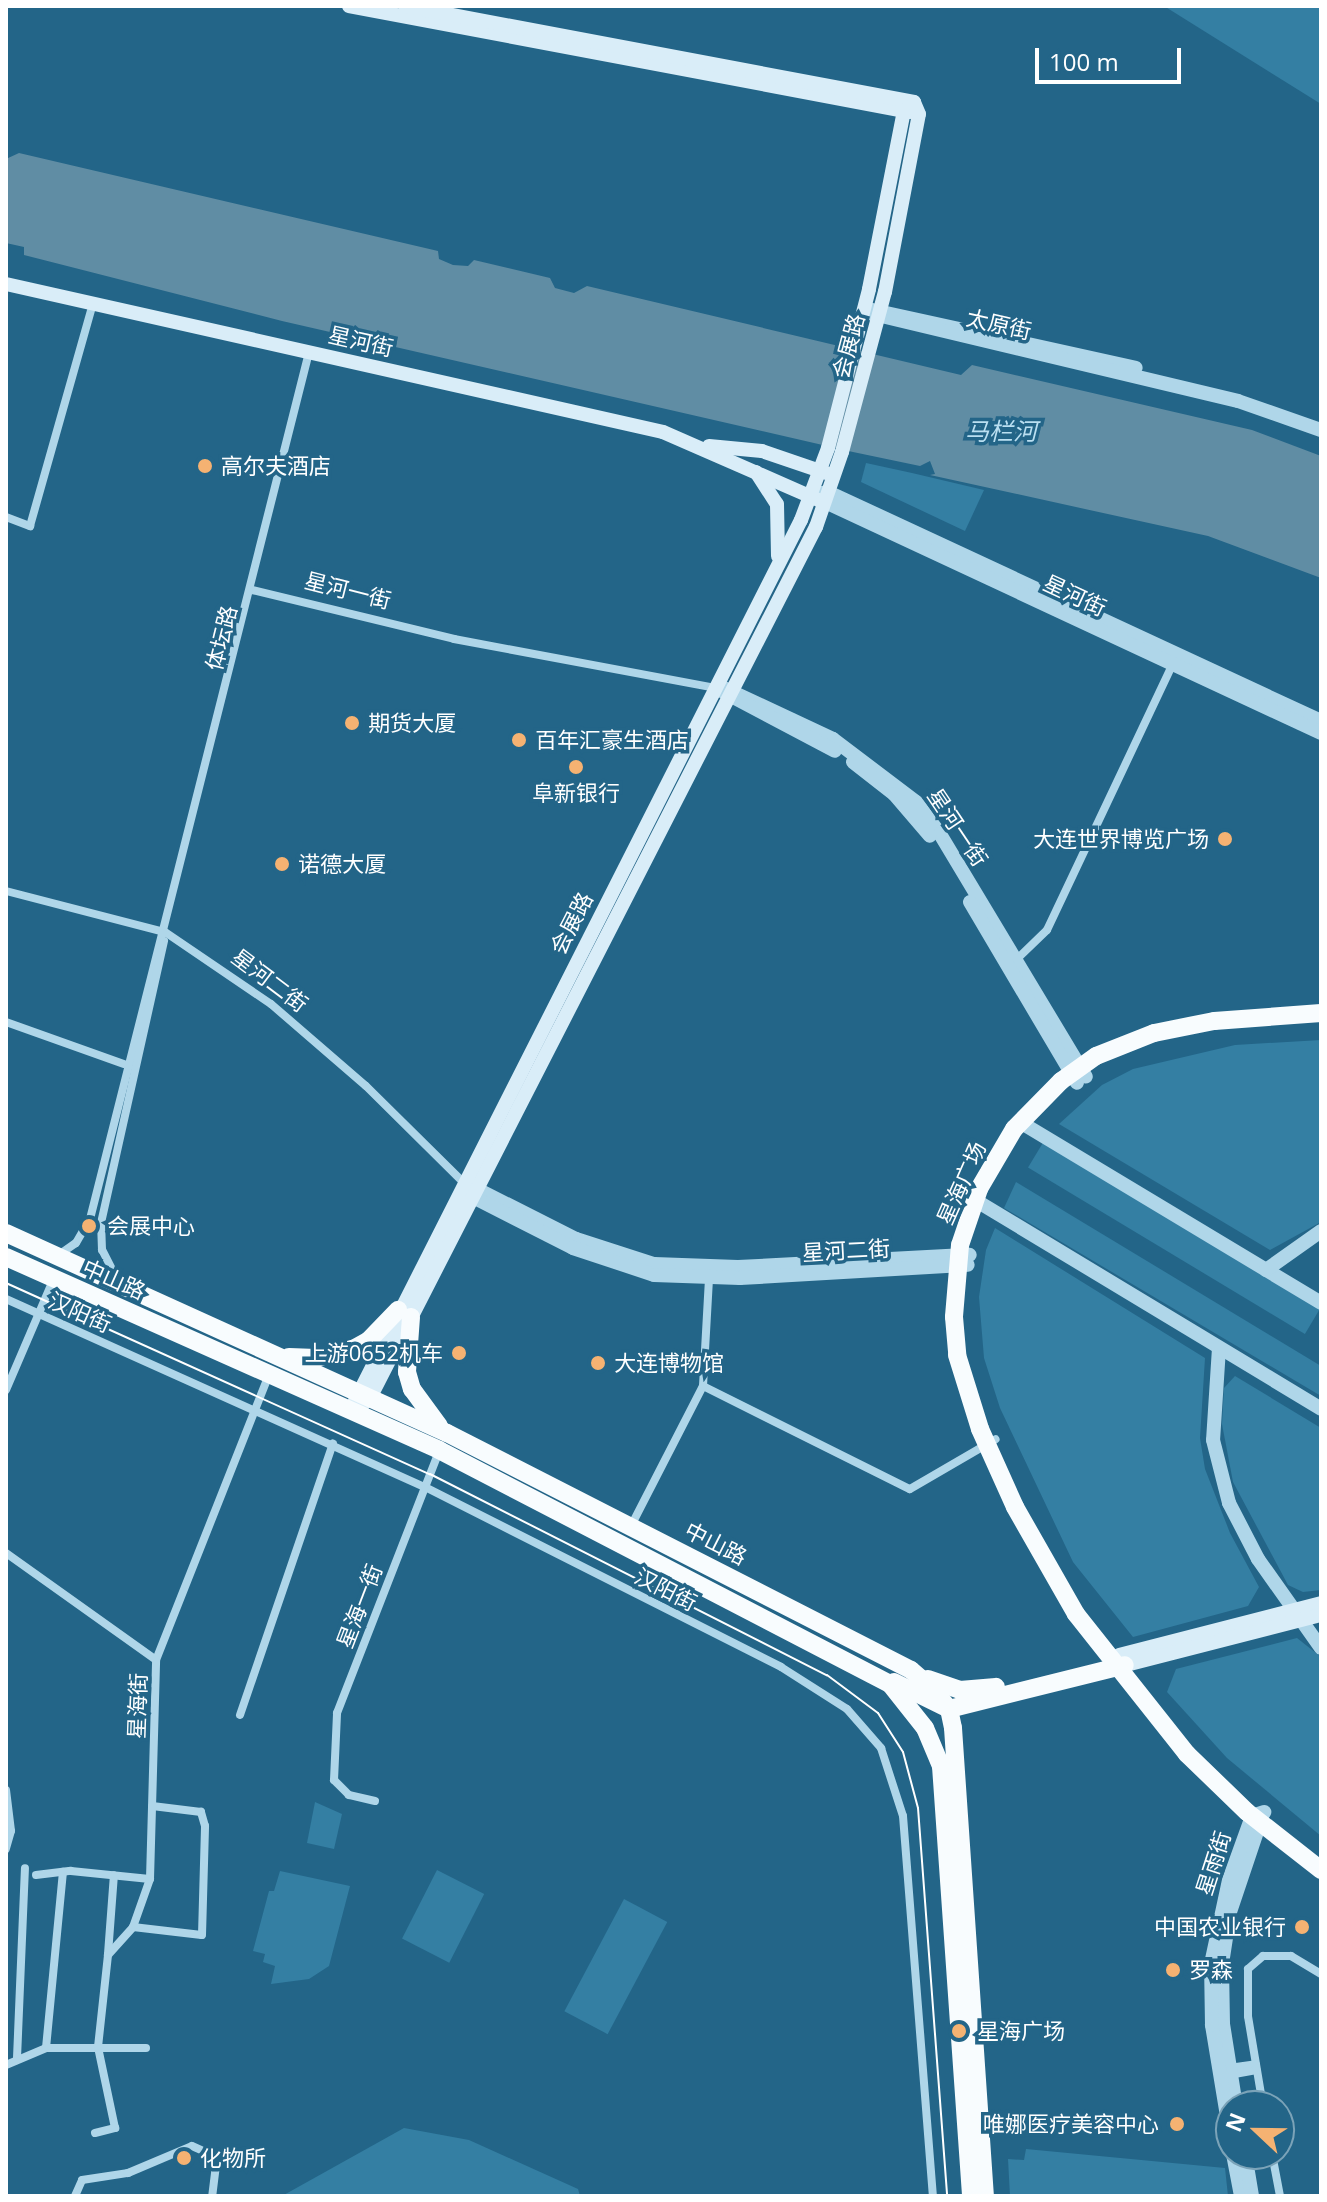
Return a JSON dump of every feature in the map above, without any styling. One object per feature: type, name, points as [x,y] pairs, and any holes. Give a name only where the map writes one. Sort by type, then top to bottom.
[{"type":"highway","name":"星海广场","points":[[1321,1013],[1184,1025],[1125,1043],[1079,1075],[1025,1125],[980,1203],[963,1260],[957,1355],[1044,1562],[1168,1734],[1321,1870]]},
{"type":"highway","name":"星海广场","points":[[1079,1075],[1129,1053],[1186,1036],[1321,1024]]},
{"type":"highway","name":"中山路","points":[[6,1233],[363,1395],[443,1442],[874,1671],[915,1712],[941,1766],[971,2196]]},
{"type":"highway","name":"中山路","points":[[6,1257],[354,1412],[443,1442],[630,1526],[911,1670],[949,1709]]},
{"type":"highway","points":[[274,1354],[336,1355],[369,1340],[405,1314]]},
{"type":"highway","points":[[405,1314],[406,1351],[412,1389],[443,1442]]},
{"type":"highway","points":[[911,1670],[951,1689],[979,1691],[1116,1661]]},
{"type":"highway","points":[[874,1671],[949,1709],[1116,1661]]},
{"type":"highway","points":[[949,1709],[985,2196]]},
{"type":"highway","name":"星海广场","points":[[1259,1817],[1321,1857]]},
{"type":"main road","points":[[349,6],[912,109]]},
{"type":"main road","points":[[405,6],[912,109]]},
{"type":"main road","points":[[864,309],[912,109]]},
{"type":"main road","points":[[879,314],[912,109]]},
{"type":"main road","name":"星河街","points":[[6,284],[663,432],[705,447],[810,496],[826,497]]},
{"type":"main road","name":"会展路","points":[[835,450],[864,309]]},
{"type":"main road","name":"会展路","points":[[354,1412],[731,692],[826,497],[827,473],[879,314]]},
{"type":"main road","name":"星河街","points":[[705,447],[762,451],[827,473]]},
{"type":"main road","points":[[753,469],[769,487],[781,521],[774,574]]},
{"type":"main road","name":"会展路","points":[[471,1189],[810,496],[827,473]]},
{"type":"main road","points":[[1296,1616],[1321,1603]]},
{"type":"main road","points":[[1116,1661],[1296,1616],[1321,1615]]},
{"type":"street","points":[[6,517],[30,526],[93,303]]},
{"type":"street","name":"会展路","points":[[864,309],[879,314]]},
{"type":"street","name":"太原街","points":[[879,314],[1240,392],[1321,421]]},
{"type":"street","name":"太原街","points":[[879,314],[1238,401],[1321,430]]},
{"type":"street","name":"体坛路","points":[[56,1256],[76,1243],[90,1219],[151,968],[165,932],[252,590],[309,352]]},
{"type":"street","name":"星河街","points":[[826,497],[1174,659],[1321,733]]},
{"type":"street","name":"星河一街","points":[[252,590],[454,639],[716,688],[833,739],[901,787],[940,834],[1016,960],[1079,1075]]},
{"type":"street","points":[[1016,960],[1047,930],[1174,659]]},
{"type":"street","name":"星河街","points":[[1174,659],[1321,721]]},
{"type":"street","name":"星河一街","points":[[731,692],[850,760],[907,808],[934,842],[1079,1075]]},
{"type":"street","name":"星河二街","points":[[6,891],[165,932],[271,1004],[366,1086],[471,1189],[595,1258],[654,1275],[709,1279],[963,1260]]},
{"type":"street","name":"体坛路","points":[[124,1286],[106,1264],[101,1223],[162,971],[165,932]]},
{"type":"street","points":[[6,1022],[124,1064]]},
{"type":"street","points":[[1025,1125],[1321,1303]]},
{"type":"street","name":"星河二街","points":[[471,1189],[576,1239],[654,1264],[738,1267],[963,1260]]},
{"type":"street","points":[[980,1203],[1321,1409]]},
{"type":"street","points":[[1266,1270],[1321,1231]]},
{"type":"street","points":[[6,1390],[54,1278]]},
{"type":"street","points":[[630,1526],[703,1386],[709,1279]]},
{"type":"street","name":"汉阳街","points":[[6,1299],[425,1487],[781,1667],[847,1709],[869,1731],[889,1764],[903,1816],[933,2196]]},
{"type":"street","points":[[1219,1348],[1212,1420],[1220,1477],[1242,1531],[1296,1616],[1321,1648]]},
{"type":"street","name":"星海街","points":[[108,1955],[133,1927],[150,1879],[156,1660],[269,1374]]},
{"type":"street","points":[[703,1386],[910,1489],[991,1441]]},
{"type":"street","name":"星海一街","points":[[375,1801],[349,1795],[334,1780],[337,1713],[443,1442]]},
{"type":"street","points":[[240,1715],[333,1444]]},
{"type":"street","points":[[6,1553],[156,1660]]},
{"type":"street","points":[[6,1790],[11,1831],[6,1849]]},
{"type":"street","points":[[133,1927],[202,1935],[205,1826],[201,1812],[152,1806]]},
{"type":"street","name":"星雨街","points":[[1227,2090],[1211,1990],[1214,1937],[1259,1817]]},
{"type":"street","points":[[17,2058],[25,1868]]},
{"type":"street","points":[[36,1875],[63,1872],[150,1879]]},
{"type":"street","points":[[46,2048],[63,1872]]},
{"type":"street","points":[[95,2133],[115,2128],[98,2047],[114,1875]]},
{"type":"street","points":[[1260,2090],[1246,1981],[1253,1961],[1263,1956],[1291,1956],[1321,1974]]},
{"type":"street","points":[[6,2065],[46,2048],[146,2048]]},
{"type":"street","points":[[1225,2072],[1256,2067]]},
{"type":"street","name":"星雨街","points":[[1225,2072],[1231,2090]]},
{"type":"street","points":[[75,2196],[82,2180],[128,2173],[192,2146],[208,2153],[216,2165],[212,2196]]},
{"type":"street","points":[[1236,2170],[1241,2196]]},
{"type":"street","points":[[1248,2170],[1252,2196]]},
{"type":"street","points":[[1275,2170],[1280,2196]]},
{"type":"shaded area","points":[[1164,6],[1321,6],[1321,104],[1236,51]]},
{"type":"shaded area","points":[[866,463],[984,490],[965,531],[861,482]]},
{"type":"shaded area","points":[[1321,1040],[1321,1222],[1270,1250],[1059,1124],[1102,1085],[1133,1069],[1235,1045]]},
{"type":"shaded area","points":[[1044,1141],[1321,1307],[1305,1334],[1028,1168]]},
{"type":"shaded area","points":[[1016,1182],[1321,1366],[1321,1396],[1004,1208]]},
{"type":"shaded area","points":[[995,1228],[1205,1358],[1200,1438],[1205,1469],[1230,1533],[1259,1587],[1248,1606],[1133,1637],[1073,1562],[1000,1408],[984,1358],[979,1297],[986,1250]]},
{"type":"shaded area","points":[[1235,1376],[1321,1428],[1321,1590],[1303,1592],[1288,1585],[1233,1482],[1222,1424],[1224,1388]]},
{"type":"shaded area","points":[[1297,1638],[1321,1657],[1321,1836],[1227,1758],[1167,1692],[1176,1669]]},
{"type":"shaded area","points":[[315,1802],[342,1814],[334,1849],[307,1843]]},
{"type":"shaded area","points":[[437,1870],[484,1894],[449,1963],[402,1939]]},
{"type":"shaded area","points":[[280,1871],[350,1886],[329,1966],[309,1979],[271,1984],[275,1966],[263,1962],[265,1954],[253,1951],[269,1891],[274,1891]]},
{"type":"shaded area","points":[[624,1899],[667,1922],[608,2034],[564,2011]]},
{"type":"shaded area","points":[[404,2128],[469,2140],[578,2189],[580,2196],[282,2196]]},
{"type":"shaded area","points":[[1026,2149],[1215,2167],[1215,2170],[1225,2170],[1228,2196],[1010,2196],[1008,2159],[1024,2160]]},
{"type":"water","name":"马栏河","points":[[19,153],[438,251],[439,259],[453,265],[468,266],[474,260],[550,278],[555,288],[574,293],[587,286],[961,375],[972,365],[1252,430],[1321,456],[1321,578],[1208,536],[930,475],[935,474],[930,461],[920,466],[853,452],[282,321],[24,255],[24,247],[6,243],[6,159]]},
{"type":"tram line","points":[[6,1283],[430,1474],[827,1675],[878,1713],[903,1752],[918,1808],[947,2196]]},
{"type":"place","name":"高尔夫酒店","points":[[205,466]]},
{"type":"place","name":"期货大厦","points":[[352,723]]},
{"type":"place","name":"百年汇豪生酒店","points":[[519,740]]},
{"type":"place","name":"阜新银行","points":[[576,767]]},
{"type":"place","name":"大连世界博览广场","points":[[1225,839]]},
{"type":"place","name":"诺德大厦","points":[[282,864]]},
{"type":"place","name":"会展中心","points":[[89,1226]]},
{"type":"place","name":"上游0652机车","points":[[459,1353]]},
{"type":"place","name":"大连博物馆","points":[[598,1363]]},
{"type":"place","name":"中国农业银行","points":[[1302,1927]]},
{"type":"place","name":"罗森","points":[[1173,1970]]},
{"type":"place","name":"星海广场","points":[[959,2031]]},
{"type":"place","name":"唯娜医疗美容中心","points":[[1177,2124]]},
{"type":"place","name":"化物所","points":[[184,2158]]}]
